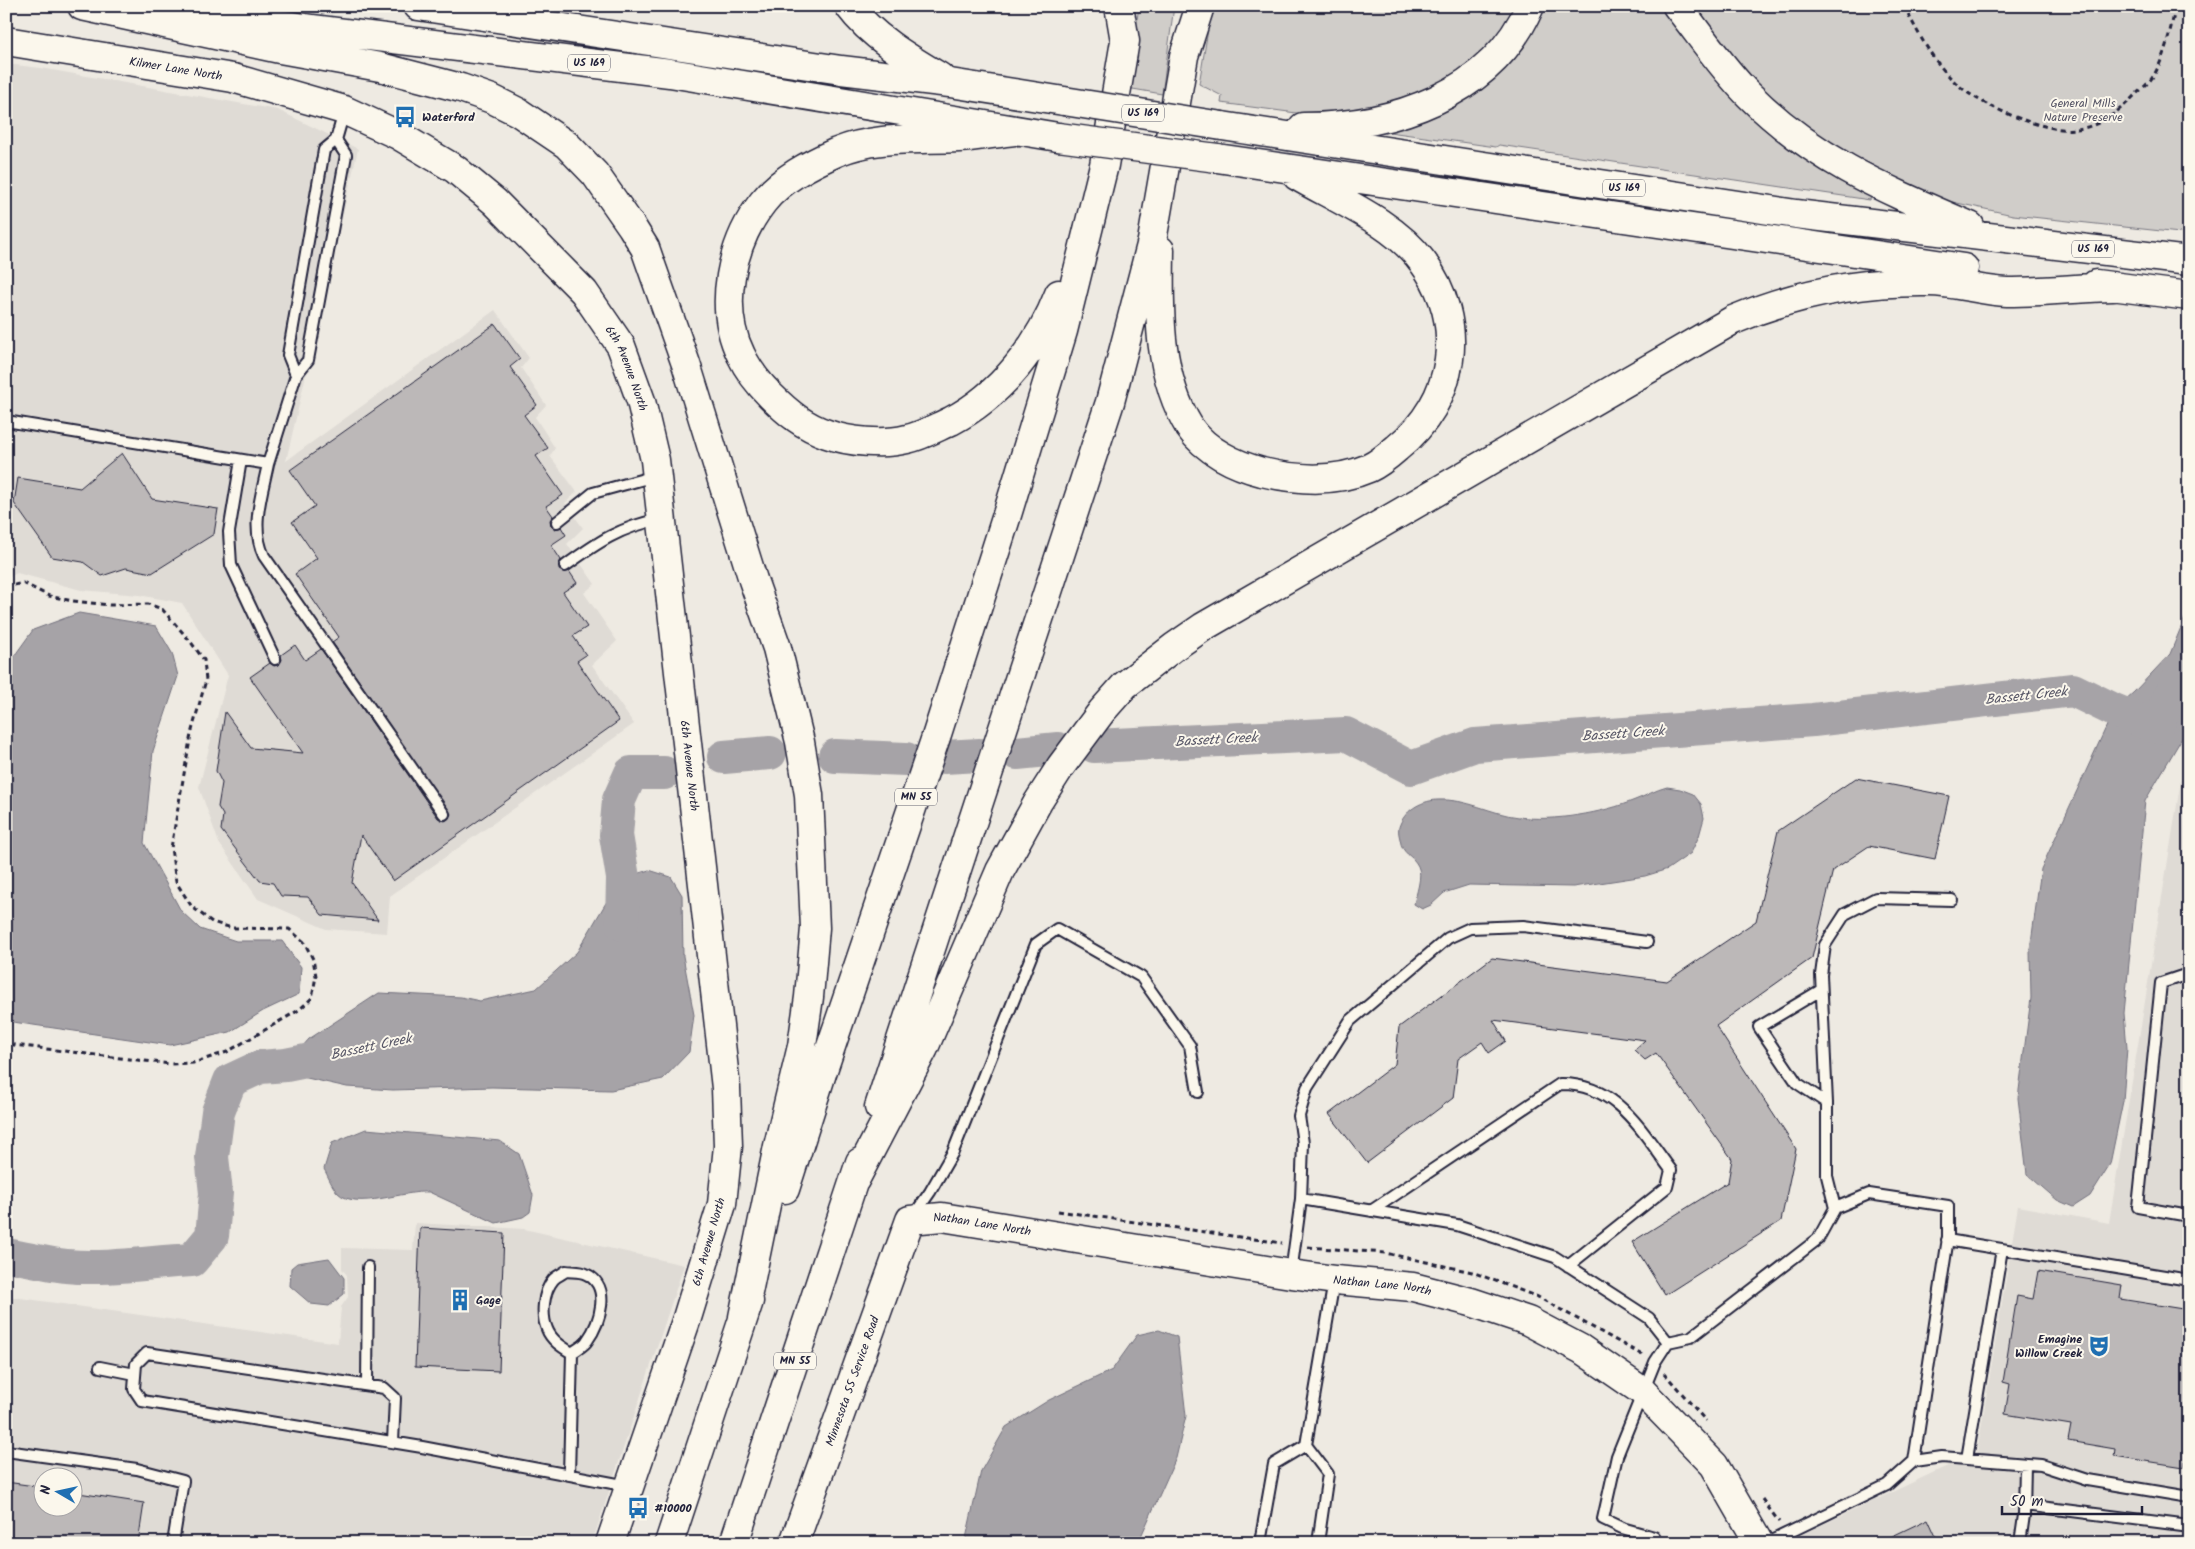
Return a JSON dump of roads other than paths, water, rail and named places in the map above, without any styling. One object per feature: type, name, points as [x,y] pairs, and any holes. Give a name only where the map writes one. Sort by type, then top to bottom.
[{"type":"main road","points":[[82,6],[280,49],[380,67],[492,98],[518,112],[567,145],[595,174],[632,227],[644,248],[686,364],[753,580],[777,648],[800,742],[809,795],[814,928],[809,997],[802,1046],[776,1154],[743,1317]]},
{"type":"main road","name":"US 169","points":[[162,6],[312,29],[670,73],[1014,131],[1216,158],[1952,266],[2189,296]]},
{"type":"main road","name":"US 169","points":[[418,6],[841,70],[950,83],[1796,214],[1997,237],[2189,262]]},
{"type":"main road","points":[[849,6],[861,20],[897,51],[950,83]]},
{"type":"main road","points":[[1119,6],[1125,41]]},
{"type":"main road","name":"MN 55","points":[[669,1543],[823,1070],[937,734],[1063,331],[1094,209],[1125,41],[1128,6]]},
{"type":"main road","name":"MN 55","points":[[734,1543],[1110,402],[1152,241],[1184,56],[1189,6]]},
{"type":"main road","points":[[1184,56],[1200,6]]},
{"type":"main road","points":[[1251,130],[1356,124],[1393,115],[1434,101],[1471,80],[1501,55],[1516,34],[1530,6]]},
{"type":"main road","points":[[1677,6],[1728,72],[1750,96],[1786,128],[1816,151],[1883,188],[1997,237]]},
{"type":"main road","name":"Kilmer Lane North","points":[[6,41],[233,78],[344,110]]},
{"type":"main road","name":"6th Avenue North","points":[[344,110],[398,134],[455,169],[495,202],[584,292],[621,346],[641,401],[656,476],[726,1088],[728,1146],[722,1204],[687,1318],[610,1543]]},
{"type":"main road","points":[[1014,131],[961,138],[872,141],[836,153],[801,171],[785,180],[763,201],[745,229],[738,247],[729,292],[730,323],[740,355],[758,381],[780,406],[794,418],[811,428],[842,439],[855,441],[907,439],[967,412],[1005,382],[1031,347],[1055,305],[1094,209]]},
{"type":"main road","points":[[1164,176],[1160,274],[1162,345],[1166,369],[1186,420],[1202,442],[1228,459],[1270,474],[1309,480],[1369,468],[1410,438],[1436,404],[1449,358],[1451,337],[1448,316],[1441,298],[1423,262],[1411,248],[1375,221],[1283,168]]},
{"type":"main road","points":[[855,1180],[924,1048],[1000,871],[1038,802],[1061,766],[1102,710],[1125,685],[1174,647],[1203,627],[1459,477],[1733,320],[1756,310],[1832,290],[1892,284],[1929,282],[2006,292],[2113,287]]},
{"type":"main road","name":"Nathan Lane North","points":[[910,1220],[942,1217],[1291,1274],[1413,1287],[1471,1302],[1528,1321],[1582,1349],[1642,1391],[1714,1465],[1759,1543]]},
{"type":"main road","name":"Minnesota 55 Service Road","points":[[794,1543],[910,1220]]},
{"type":"lane","points":[[296,375],[288,355],[324,150],[336,140],[344,110]]},
{"type":"lane","points":[[336,140],[346,155],[308,360],[296,375],[268,464],[257,524],[258,544],[264,556],[444,814]]},
{"type":"lane","points":[[6,421],[268,464]]},
{"type":"lane","points":[[242,460],[229,532],[231,565],[275,659]]},
{"type":"lane","points":[[557,522],[593,493],[656,476]]},
{"type":"lane","points":[[565,566],[599,541],[636,524],[661,519]]},
{"type":"lane","points":[[1835,1208],[1827,1176],[1827,1103],[1821,990],[1825,945],[1845,914],[1876,898],[1952,900]]},
{"type":"lane","points":[[1291,1274],[1301,1199],[1303,1143],[1298,1116],[1307,1088],[1350,1021],[1448,938],[1470,928],[1523,926],[1646,942]]},
{"type":"lane","points":[[910,1220],[930,1192],[953,1152],[1036,944],[1057,929],[1141,978],[1190,1046],[1198,1092]]},
{"type":"lane","points":[[2189,977],[2182,976],[2162,983],[2138,1207],[2189,1216]]},
{"type":"lane","points":[[1821,990],[1759,1027],[1797,1083],[1827,1103]]},
{"type":"lane","points":[[1371,1211],[1552,1088],[1560,1084],[1578,1084],[1606,1095],[1629,1114],[1671,1170],[1667,1187],[1568,1266]]},
{"type":"lane","points":[[1657,1543],[1654,1537],[1622,1528],[1604,1519],[1617,1456],[1655,1362],[1668,1342],[1691,1337],[1818,1239],[1835,1208],[1869,1194],[1948,1206],[1948,1240],[1914,1461]]},
{"type":"lane","points":[[1301,1199],[1457,1225],[1555,1258],[1649,1318],[1668,1342]]},
{"type":"lane","points":[[1948,1240],[2189,1280]]},
{"type":"lane","points":[[1967,1459],[2002,1249]]},
{"type":"lane","points":[[366,1385],[368,1267]]},
{"type":"lane","points":[[566,1271],[586,1274],[598,1286],[602,1306],[595,1329],[586,1343],[572,1353],[558,1345],[547,1330],[544,1310],[545,1297],[553,1279],[566,1271]]},
{"type":"lane","points":[[1318,1543],[1328,1474],[1306,1445],[1335,1280]]},
{"type":"lane","points":[[393,1442],[394,1398],[384,1388],[147,1353],[136,1364],[134,1389],[142,1401],[393,1442],[629,1486]]},
{"type":"lane","points":[[569,1475],[572,1353]]},
{"type":"lane","points":[[100,1367],[135,1374]]},
{"type":"lane","points":[[1260,1543],[1274,1464],[1306,1445]]},
{"type":"lane","points":[[6,1451],[137,1469],[183,1481],[173,1543]]},
{"type":"lane","points":[[1767,1543],[1888,1485],[1914,1461],[1942,1457],[2041,1465],[2087,1480],[2189,1497]]},
{"type":"lane","points":[[2020,1543],[2024,1505],[2025,1464]]},
{"type":"lane","points":[[2024,1505],[2189,1526]]},
{"type":"water","points":[[2189,608],[2189,726],[2145,801],[2124,1013],[2127,1048],[2123,1101],[2110,1164],[2090,1196],[2073,1207],[2057,1200],[2027,1174],[2018,1098],[2031,998],[2030,950],[2041,869],[2114,710],[2170,654]]},
{"type":"water","points":[[79,613],[156,626],[172,653],[178,676],[153,751],[144,843],[181,911],[200,929],[236,941],[282,941],[301,967],[299,994],[263,1011],[230,1032],[170,1045],[6,1021],[7,666],[33,630]]},
{"type":"water","points":[[1667,787],[1693,794],[1701,804],[1704,818],[1699,836],[1691,853],[1668,869],[1645,876],[1573,887],[1469,885],[1444,893],[1431,905],[1422,909],[1414,904],[1419,870],[1416,862],[1401,844],[1399,827],[1401,821],[1409,812],[1425,802],[1437,800],[1458,801],[1508,815],[1547,818],[1578,815],[1608,809]]},
{"type":"water","points":[[649,870],[671,877],[682,895],[683,956],[694,1015],[689,1052],[663,1079],[611,1090],[492,1087],[393,1090],[347,1087],[280,1072],[309,1039],[379,993],[461,997],[480,1001],[536,989],[577,952],[620,879]]},
{"type":"water","points":[[366,1129],[500,1141],[519,1154],[533,1195],[530,1212],[523,1217],[496,1223],[429,1192],[368,1200],[346,1198],[336,1191],[324,1169],[332,1143]]},
{"type":"water","points":[[329,1258],[344,1278],[344,1294],[329,1306],[311,1304],[290,1286],[291,1268],[297,1263]]},
{"type":"water","points":[[1159,1330],[1177,1337],[1186,1416],[1176,1458],[1138,1543],[965,1543],[981,1471],[1006,1427],[1049,1400],[1112,1370],[1137,1335]]},
{"type":"waterway","name":"Bassett Creek","points":[[1094,746],[1346,734],[1411,768],[1475,745],[1813,720],[2073,690],[2114,710],[2156,727],[2179,677],[2189,661]]},
{"type":"waterway","name":"Bassett Creek","points":[[1017,753],[1058,749]]},
{"type":"waterway","name":"Bassett Creek","points":[[724,757],[770,753]]},
{"type":"waterway","name":"Bassett Creek","points":[[944,757],[980,755]]},
{"type":"waterway","name":"Bassett Creek","points":[[835,756],[906,759]]},
{"type":"waterway","name":"Bassett Creek","points":[[622,924],[623,878],[616,835],[619,800],[631,773],[664,773]]},
{"type":"waterway","name":"Bassett Creek","points":[[6,1255],[58,1265],[82,1267],[192,1260],[212,1236],[216,1193],[212,1157],[218,1112],[230,1081],[260,1067],[286,1065],[331,1056]]},
{"type":"place","name":"Waterford","points":[[405,117]]},
{"type":"place","name":"Gage","points":[[460,1300]]},
{"type":"place","name":"Emagine Willow Creek","points":[[2099,1346]]},
{"type":"place","name":"#10000","points":[[638,1508]]},
{"type":"park label","name":"General Mills Nature Preserve","points":[[2083,110]]}]
